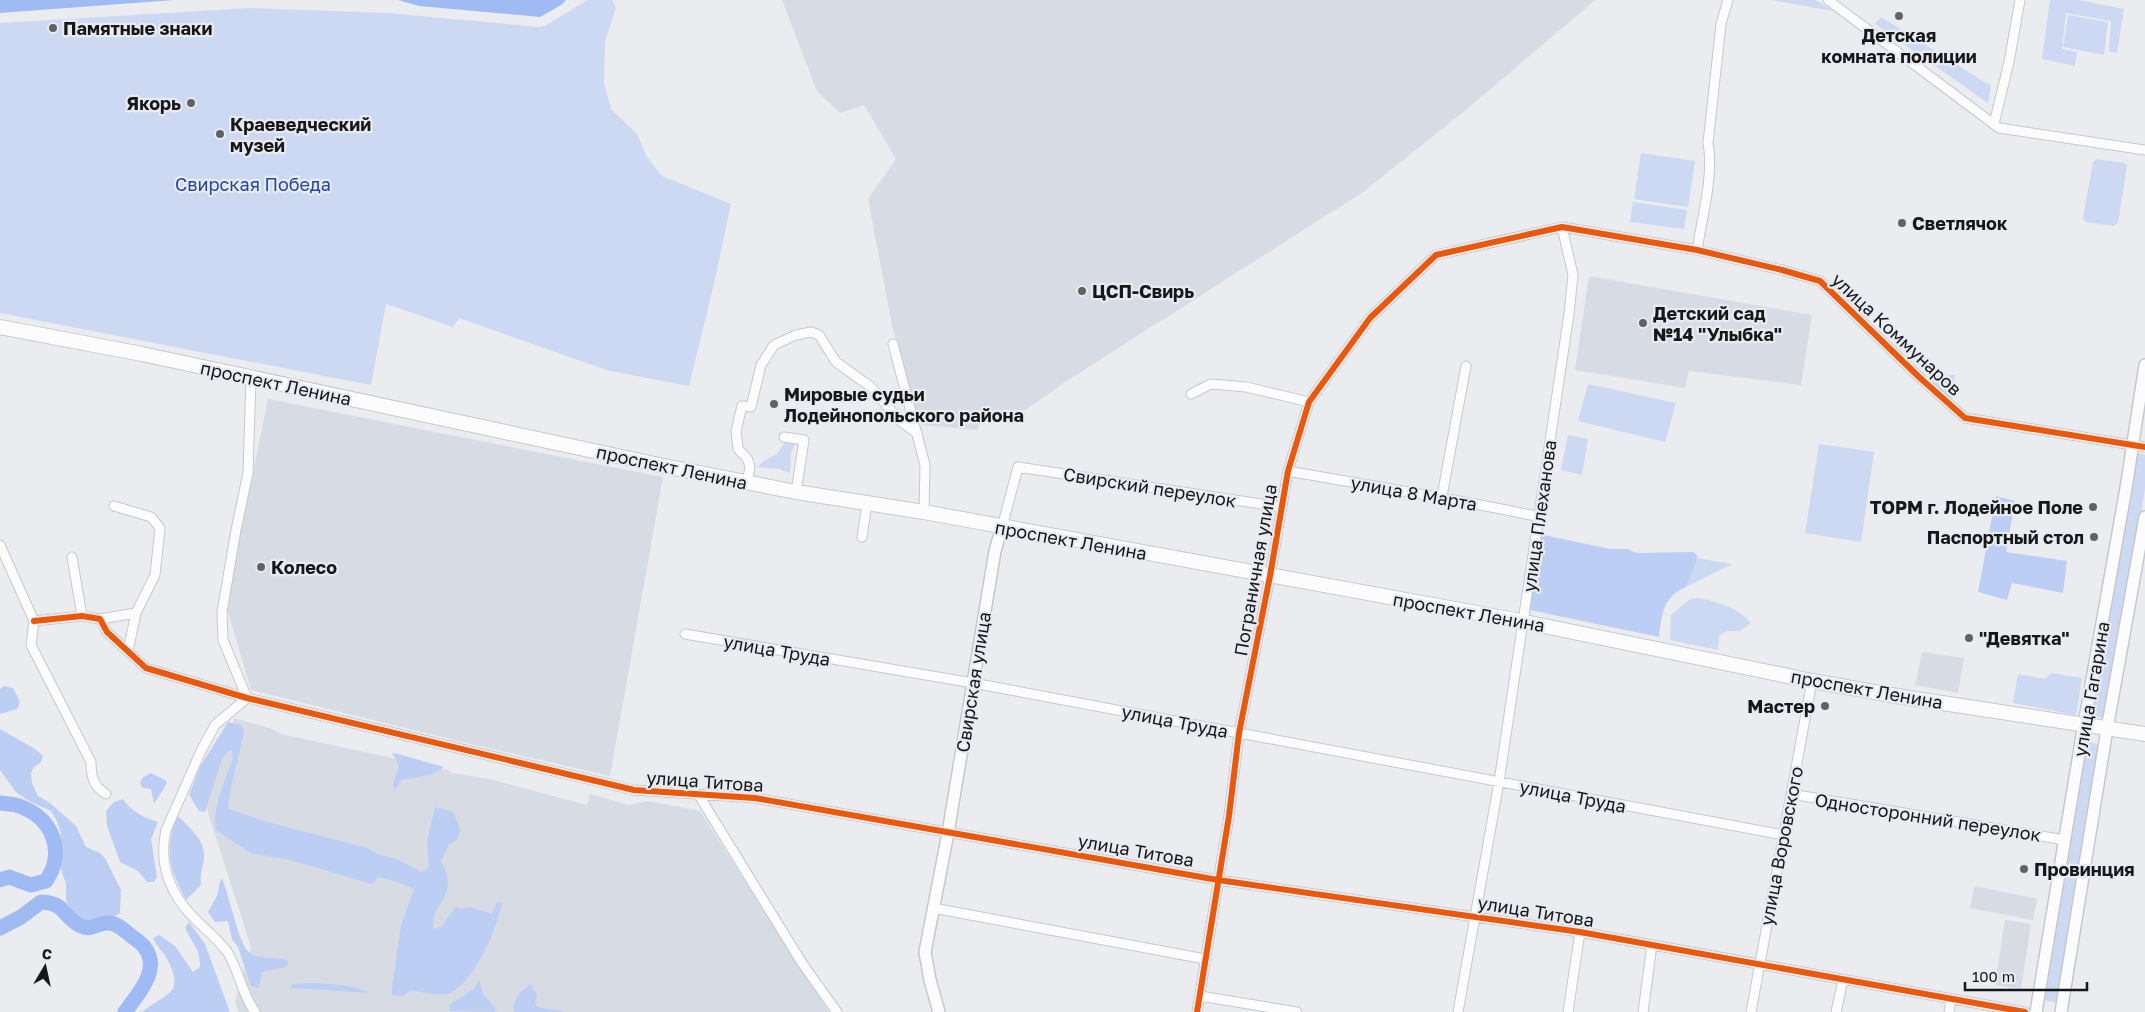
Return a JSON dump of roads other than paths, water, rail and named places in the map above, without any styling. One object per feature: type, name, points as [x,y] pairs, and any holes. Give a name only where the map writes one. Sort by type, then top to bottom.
[{"type":"main road","name":"проспект Ленина","points":[[0,327],[748,483],[924,512],[1524,622],[1812,681],[2145,734]]},
{"type":"street","points":[[1697,250],[1708,175],[1708,143],[1720,34],[1728,0]]},
{"type":"street","points":[[1828,0],[1999,128],[2145,150]]},
{"type":"street","points":[[1994,124],[2009,62],[2020,0]]},
{"type":"street","name":"улица Коммунаров","points":[[1510,238],[1562,227],[1697,250],[1820,281],[1964,418],[2145,447]]},
{"type":"street","name":"улица Плеханова","points":[[1458,1012],[1477,916],[1499,782],[1570,314],[1573,275],[1562,227]]},
{"type":"street","name":"Пограничная улица","points":[[1197,1012],[1229,816],[1239,733],[1270,576],[1288,471],[1310,402],[1370,318],[1436,255],[1510,238]]},
{"type":"street","points":[[748,483],[750,467],[746,458],[738,449],[736,431],[742,406],[751,407],[761,365],[774,345],[796,335],[811,332],[819,335],[836,362],[871,387],[900,421],[917,433]]},
{"type":"street","points":[[893,344],[925,465],[924,512]]},
{"type":"street","name":"улица Гагарина","points":[[2036,1012],[2126,488],[2145,365]]},
{"type":"street","points":[[1442,496],[1466,366]]},
{"type":"street","points":[[251,378],[248,472],[222,612],[223,640],[247,698],[216,725],[208,738],[169,822],[163,843],[163,852],[166,873],[179,901],[195,919],[219,940],[227,951],[250,1006],[255,1012]]},
{"type":"street","points":[[1191,394],[1211,384],[1246,387],[1310,402]]},
{"type":"street","points":[[784,437],[804,440],[796,492]]},
{"type":"street","name":"Свирский переулок","points":[[1018,467],[1282,507]]},
{"type":"street","name":"Свирская улица","points":[[939,1012],[925,952],[948,833],[995,550],[1018,467]]},
{"type":"street","name":"улица 8 Марта","points":[[1288,471],[1406,492],[1442,496],[1540,517]]},
{"type":"street","points":[[862,537],[867,504]]},
{"type":"street","points":[[114,506],[151,517],[160,528],[155,575],[136,613],[128,651]]},
{"type":"street","name":"улица Гагарина","points":[[2061,1012],[2107,729],[2145,517]]},
{"type":"street","points":[[0,545],[34,621],[31,645],[91,762],[91,775],[97,788],[106,794]]},
{"type":"street","points":[[72,557],[82,616]]},
{"type":"street","points":[[34,621],[82,616],[100,619],[136,613]]},
{"type":"street","name":"улица Титова","points":[[100,619],[107,632],[146,668],[247,698],[634,790],[755,798],[1218,880],[1580,932],[1759,966],[2025,1012]]},
{"type":"street","name":"улица Труда","points":[[685,634],[973,684],[1783,835]]},
{"type":"street","name":"улица Воровского","points":[[1751,1012],[1812,681]]},
{"type":"street","points":[[698,794],[802,963],[837,1012]]},
{"type":"street","name":"Односторонний переулок","points":[[1791,794],[2065,840]]},
{"type":"street","points":[[934,903],[1205,959]]},
{"type":"street","points":[[1568,1012],[1580,932]]},
{"type":"street","points":[[1643,1012],[1652,945]]},
{"type":"street","points":[[1836,1012],[1843,980]]},
{"type":"street","points":[[1200,996],[1297,1012]]},
{"type":"street","points":[[1949,1012],[1951,999]]},
{"type":"waterway","points":[[0,803],[12,804],[31,811],[48,827],[53,837],[55,848],[55,859],[46,881],[31,885],[9,877],[0,880]]},
{"type":"waterway","points":[[0,928],[21,917],[41,902],[56,905],[70,919],[81,926],[91,927],[107,923],[120,927],[144,946],[149,956],[150,965],[146,982],[125,1012]]},
{"type":"place","name":"Детская комната полиции","points":[[1899,16]]},
{"type":"place","name":"Памятные знаки","points":[[53,28]]},
{"type":"place","name":"Якорь","points":[[191,103]]},
{"type":"place","name":"Краеведческий музей","points":[[220,134]]},
{"type":"place","name":"Светлячок","points":[[1902,223]]},
{"type":"place","name":"ЦСП-Свирь","points":[[1082,291]]},
{"type":"place","name":"Детский сад №14 \"Улыбка\"","points":[[1643,323]]},
{"type":"place","name":"Мировые судьи Лодейнопольского района","points":[[774,404]]},
{"type":"place","name":"ТОРМ г. Лодейное Поле","points":[[2093,507]]},
{"type":"place","name":"Паспортный стол","points":[[2094,537]]},
{"type":"place","name":"Колесо","points":[[261,567]]},
{"type":"place","name":"\"Девятка\"","points":[[1969,638]]},
{"type":"place","name":"Мастер","points":[[1825,706]]},
{"type":"place","name":"Провинция","points":[[2024,869]]},
{"type":"park label","name":"Свирская Победа","points":[[253,184]]}]
